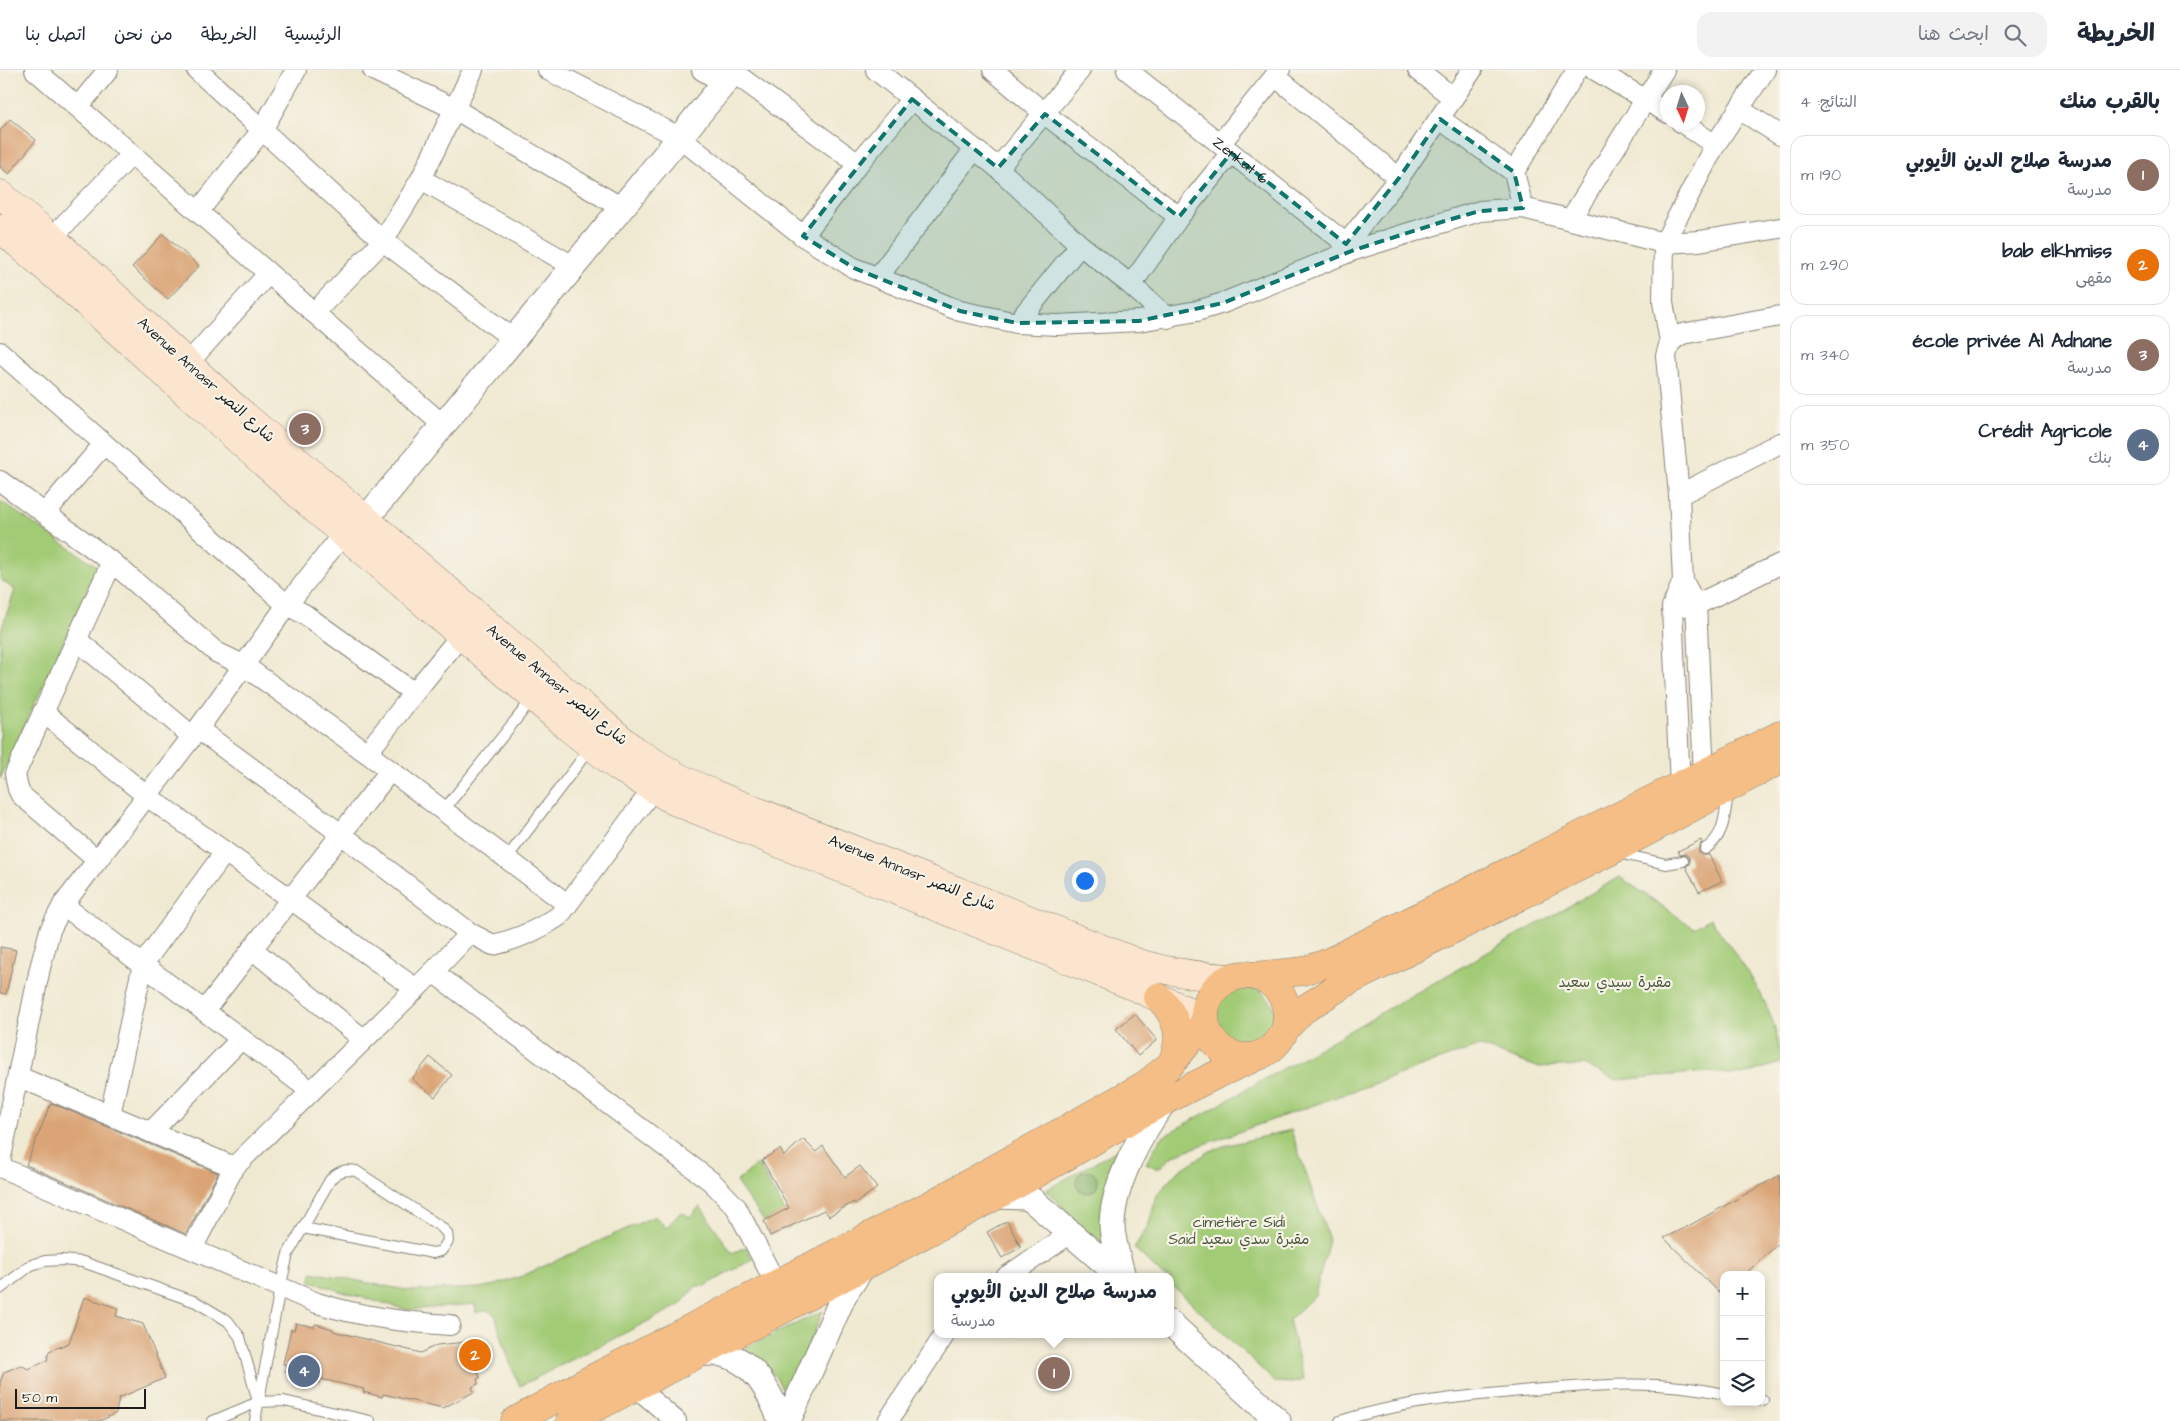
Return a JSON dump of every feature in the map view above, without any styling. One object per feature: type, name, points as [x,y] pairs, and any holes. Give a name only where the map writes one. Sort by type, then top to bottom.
[{"type":"main road","name":"Avenue Annasr شارع النصر","points":[[0,194],[42,247],[356,528],[634,750],[678,777],[724,798],[1136,962],[1160,970],[1193,976],[1243,977]]},
{"type":"main road","name":"Avenue Annasr شارع النصر","points":[[0,228],[42,247]]},
{"type":"main road","name":"Avenue Annasr شارع النصر","points":[[356,528],[462,634],[592,746],[618,767],[653,789],[674,801],[1158,997],[1205,1020]]},
{"type":"main road","points":[[1262,1055],[1243,1057],[1225,1052],[1215,1044],[1208,1034],[1205,1020],[1206,1005],[1211,994],[1219,984],[1243,977],[1304,971],[1327,963],[1780,735]]},
{"type":"main road","points":[[1285,1029],[1303,1010],[1345,982],[1609,852],[1779,761]]},
{"type":"main road","points":[[570,1421],[996,1196],[1213,1075],[1262,1055],[1280,1040],[1285,1029],[1287,1015],[1281,996],[1267,981],[1243,977]]},
{"type":"main road","points":[[1158,997],[1169,1008],[1176,1021],[1179,1036],[1177,1052],[1170,1065]]},
{"type":"main road","points":[[515,1421],[582,1384],[930,1205],[1145,1085],[1170,1065],[1205,1020]]},
{"type":"street","points":[[35,70],[443,425]]},
{"type":"street","points":[[78,108],[108,70]]},
{"type":"street","points":[[197,70],[383,241],[513,339]]},
{"type":"street","points":[[198,212],[262,130],[296,70]]},
{"type":"street","points":[[373,70],[454,108],[622,208]]},
{"type":"street","points":[[314,314],[383,241],[420,179],[473,70]]},
{"type":"street","points":[[548,70],[679,137],[804,236],[854,268],[960,311],[1017,323],[1098,324],[1168,318],[1223,303],[1350,247],[1480,212],[1523,208],[1664,243],[1699,241],[1780,228]]},
{"type":"street","points":[[702,70],[731,75],[858,164]]},
{"type":"street","points":[[876,70],[998,168],[1080,245],[1131,284],[1168,318]]},
{"type":"street","points":[[993,70],[1045,114],[1179,217]]},
{"type":"street","points":[[998,168],[1080,70]]},
{"type":"street","points":[[1418,70],[1452,97]]},
{"type":"street","points":[[1350,247],[1472,70]]},
{"type":"street","points":[[1514,172],[1577,70]]},
{"type":"street","points":[[1595,70],[1660,108]]},
{"type":"street","points":[[1570,220],[1664,70]]},
{"type":"street","points":[[1680,786],[1672,607],[1683,581],[1679,495],[1666,356],[1670,342],[1663,302],[1664,243],[1715,145],[1765,70]]},
{"type":"street","points":[[1131,284],[1277,73],[1399,178]]},
{"type":"street","name":"Zenkat 6","points":[[1141,74],[1226,148],[1350,247]]},
{"type":"street","points":[[0,1162],[40,968],[50,930],[63,905],[195,733],[286,605],[335,544],[356,528],[443,425],[731,75]]},
{"type":"street","points":[[804,236],[858,164],[912,99]]},
{"type":"street","points":[[1739,110],[1780,136]]},
{"type":"street","points":[[1440,119],[1514,172],[1523,208]]},
{"type":"street","points":[[1693,130],[1715,145]]},
{"type":"street","points":[[878,277],[974,150]]},
{"type":"street","points":[[42,247],[132,154]]},
{"type":"street","points":[[420,179],[573,266]]},
{"type":"street","points":[[1017,323],[1080,245]]},
{"type":"street","points":[[180,372],[268,274]]},
{"type":"street","points":[[1670,342],[1682,334],[1780,316]]},
{"type":"street","points":[[0,352],[286,605],[304,614],[414,693]]},
{"type":"street","points":[[1679,495],[1780,443]]},
{"type":"street","points":[[45,514],[104,444]]},
{"type":"street","points":[[0,481],[112,562],[216,652],[243,665],[367,753],[389,772],[567,904]]},
{"type":"street","points":[[96,860],[21,794],[18,789],[16,774],[112,562]]},
{"type":"street","points":[[1672,607],[1696,605],[1780,564]]},
{"type":"street","points":[[1683,581],[1696,605],[1704,774]]},
{"type":"street","points":[[367,753],[462,634]]},
{"type":"street","points":[[77,640],[195,733],[341,834],[470,933],[493,945],[506,942],[559,916],[653,789]]},
{"type":"street","points":[[43,712],[147,796],[416,989]]},
{"type":"street","points":[[205,1010],[389,772]]},
{"type":"street","points":[[110,1115],[143,964],[225,852]]},
{"type":"street","points":[[63,905],[311,1091]]},
{"type":"street","points":[[192,1249],[234,1167],[363,1039],[434,972],[470,933]]},
{"type":"street","points":[[252,949],[363,1039]]},
{"type":"street","points":[[434,972],[712,1182],[736,1207],[776,1284]]},
{"type":"street","points":[[150,1132],[241,1040]]},
{"type":"street","points":[[19,1077],[234,1167]]},
{"type":"street","points":[[1121,1273],[1112,1224],[1116,1200],[1131,1158],[1149,1122],[1164,1102]]},
{"type":"street","points":[[0,1167],[280,1288],[347,1313],[377,1319],[450,1325]]},
{"type":"street","points":[[996,1196],[1025,1197],[1032,1200],[1117,1273]]},
{"type":"street","points":[[1012,1273],[1071,1233]]},
{"type":"street","points":[[788,1421],[844,1295],[862,1268]]},
{"type":"street","points":[[1174,1327],[1278,1421]]},
{"type":"street","points":[[888,1421],[942,1338]]},
{"type":"street","points":[[699,1353],[722,1354],[752,1370],[764,1384],[774,1401],[780,1421]]},
{"type":"street","points":[[636,1386],[676,1421]]},
{"type":"lane","points":[[444,811],[534,697]]},
{"type":"lane","points":[[506,858],[592,746]]},
{"type":"lane","points":[[1706,849],[1712,845],[1722,828],[1729,788]]},
{"type":"lane","points":[[1609,852],[1666,864],[1683,861]]},
{"type":"lane","points":[[255,1421],[288,1254],[330,1180],[341,1171],[349,1170],[363,1175],[441,1228],[447,1233],[448,1241],[444,1248],[433,1253],[303,1228]]},
{"type":"lane","points":[[0,1289],[31,1265],[45,1261],[62,1260],[83,1262],[196,1302],[228,1321],[240,1336],[258,1402]]},
{"type":"lane","points":[[1340,1421],[1417,1401],[1469,1394],[1592,1385],[1663,1384],[1720,1393]]},
{"type":"lane","points":[[213,1421],[258,1402],[284,1401],[370,1421]]},
{"type":"highlighted area","points":[[912,99],[998,168],[1045,114],[1179,217],[1231,153],[1346,244],[1399,178],[1440,119],[1514,172],[1523,208],[1480,211],[1448,220],[1354,250],[1223,303],[1139,321],[1017,323],[960,311],[854,268],[803,236]]},
{"type":"green space","points":[[0,501],[98,567],[0,779],[0,633],[15,590],[0,579]]},
{"type":"green space","name":"مقبرة سيدي سعيد","points":[[1620,877],[1694,928],[1710,918],[1745,968],[1766,1004],[1778,1042],[1780,1063],[1742,1075],[1706,1072],[1617,1080],[1584,1065],[1537,1067],[1479,1046],[1174,1155],[1158,1169],[1146,1163],[1161,1138]]},
{"type":"green space","points":[[1245,987],[1262,992],[1270,1000],[1275,1017],[1270,1034],[1262,1042],[1245,1047],[1228,1042],[1220,1034],[1215,1017],[1220,1000],[1228,992]]},
{"type":"green space","name":"cimetière Sidi Said مقبرة سدي سعيد","points":[[1291,1130],[1329,1240],[1315,1295],[1289,1320],[1304,1380],[1292,1383],[1275,1382],[1174,1287],[1174,1273],[1160,1273],[1134,1248],[1148,1226],[1157,1195],[1177,1172],[1210,1151]]},
{"type":"green space","points":[[1121,1148],[1111,1173],[1103,1240],[1099,1244],[1046,1190]]},
{"type":"green space","points":[[758,1164],[788,1217],[787,1219],[791,1226],[782,1231],[774,1216],[764,1221],[736,1182]]},
{"type":"green space","points":[[1087,1171],[1095,1174],[1098,1182],[1095,1190],[1087,1193],[1079,1190],[1076,1182],[1079,1174]]},
{"type":"green space","points":[[700,1206],[732,1253],[746,1247],[753,1259],[705,1286],[696,1286],[680,1305],[520,1386],[511,1366],[495,1315],[487,1310],[476,1313],[475,1304],[408,1310],[342,1292],[311,1281],[312,1272],[411,1291],[479,1288],[495,1285],[522,1276],[655,1216],[666,1228],[681,1212],[690,1217]]},
{"type":"green space","points":[[823,1311],[788,1398],[775,1376],[744,1348]]},
{"type":"building","points":[[10,119],[36,140],[9,174],[0,167],[0,131]]},
{"type":"building","points":[[163,234],[199,266],[168,299],[132,267]]},
{"type":"building","points":[[1701,840],[1699,853],[1709,855],[1722,881],[1699,892],[1686,867],[1690,863],[1689,857],[1685,854],[1680,855],[1678,851]]},
{"type":"building","points":[[0,947],[16,950],[6,994],[0,993]]},
{"type":"building","points":[[1135,1014],[1157,1040],[1138,1056],[1116,1029]]},
{"type":"building","points":[[430,1057],[452,1075],[435,1097],[412,1079]]},
{"type":"building","points":[[51,1103],[218,1173],[186,1234],[26,1165]]},
{"type":"building","points":[[803,1139],[816,1152],[823,1146],[845,1177],[860,1166],[877,1188],[855,1204],[854,1202],[829,1216],[824,1210],[770,1236],[764,1221],[789,1208],[762,1160],[780,1149],[784,1156]]},
{"type":"building","points":[[1780,1175],[1780,1242],[1748,1271],[1720,1271],[1720,1293],[1664,1238]]},
{"type":"building","points":[[1007,1221],[1021,1247],[1002,1258],[987,1232]]},
{"type":"building","points":[[84,1297],[118,1308],[116,1316],[143,1324],[165,1378],[119,1398],[116,1413],[100,1421],[0,1421],[0,1382],[4,1372],[21,1365],[28,1369],[47,1361],[49,1351],[69,1343]]},
{"type":"building","points":[[296,1323],[314,1327],[315,1324],[333,1329],[333,1331],[421,1353],[437,1345],[467,1342],[480,1378],[477,1379],[478,1384],[472,1387],[474,1392],[443,1408],[383,1394],[382,1397],[363,1392],[364,1389],[321,1379],[320,1383],[301,1378],[302,1375],[285,1371],[286,1364],[283,1364],[291,1329],[294,1330]]},
{"type":"place","name":"école privée Al Adnane","points":[[305,429]]},
{"type":"place","name":"bab elkhmiss","points":[[475,1355]]},
{"type":"place","name":"Crédit Agricole","points":[[304,1371]]},
{"type":"place","name":"مدرسة صلاح الدين الأيوبي","points":[[1054,1373]]}]
